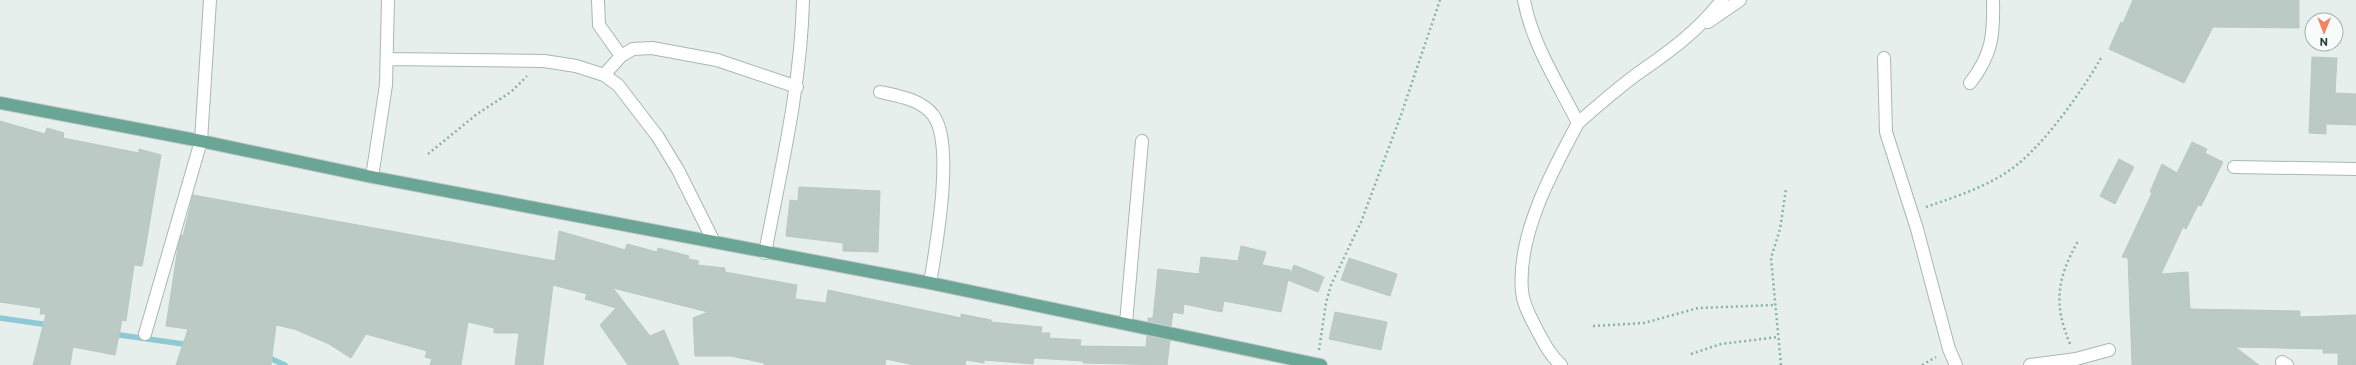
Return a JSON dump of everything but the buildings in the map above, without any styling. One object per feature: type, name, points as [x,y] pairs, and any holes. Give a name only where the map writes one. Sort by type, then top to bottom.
[{"type":"main road","points":[[0,103],[202,141],[372,178],[930,283],[1126,323],[1319,365]]},
{"type":"street","points":[[145,334],[202,141],[210,0]]},
{"type":"street","points":[[372,178],[383,110],[388,59],[388,0]]},
{"type":"street","points":[[598,0],[598,25],[621,56]]},
{"type":"street","points":[[765,253],[797,87],[803,35],[803,0]]},
{"type":"street","points":[[1524,0],[1530,25],[1578,122]]},
{"type":"street","points":[[1698,28],[1722,0]]},
{"type":"street","points":[[1561,365],[1546,347],[1526,307],[1522,292],[1521,270],[1524,252],[1536,214],[1555,169],[1578,122],[1698,28],[1740,0]]},
{"type":"street","points":[[1970,83],[1983,66],[1989,53],[1992,42],[1993,0]]},
{"type":"street","points":[[604,75],[621,56],[633,49],[652,48],[717,60],[797,87]]},
{"type":"street","points":[[1884,58],[1886,132],[1912,212],[1944,331],[1956,365]]},
{"type":"street","points":[[388,59],[544,61],[576,66],[604,75],[618,85],[658,137],[678,170],[714,242]]},
{"type":"street","points":[[880,92],[920,104],[932,114],[940,128],[942,179],[936,243],[930,283]]},
{"type":"street","points":[[1126,323],[1142,141]]},
{"type":"street","points":[[2234,167],[2356,169]]},
{"type":"street","points":[[2030,365],[2076,359],[2109,350]]},
{"type":"path","points":[[1319,365],[1326,302],[1360,222],[1401,115],[1440,0]]},
{"type":"path","points":[[1912,212],[1982,186],[2018,165],[2072,102],[2102,58]]},
{"type":"path","points":[[428,154],[477,114],[511,92],[544,61]]},
{"type":"path","points":[[1781,365],[1771,254],[1780,229],[1786,190]]},
{"type":"path","points":[[2076,359],[2061,316],[2060,282],[2064,267],[2078,241]]},
{"type":"path","points":[[1593,326],[1644,323],[1698,308],[1775,304]]},
{"type":"path","points":[[1691,354],[1720,344],[1778,337]]},
{"type":"waterway","points":[[0,318],[49,325]]},
{"type":"waterway","points":[[113,334],[190,345]]},
{"type":"waterway","points":[[265,356],[285,365]]}]
